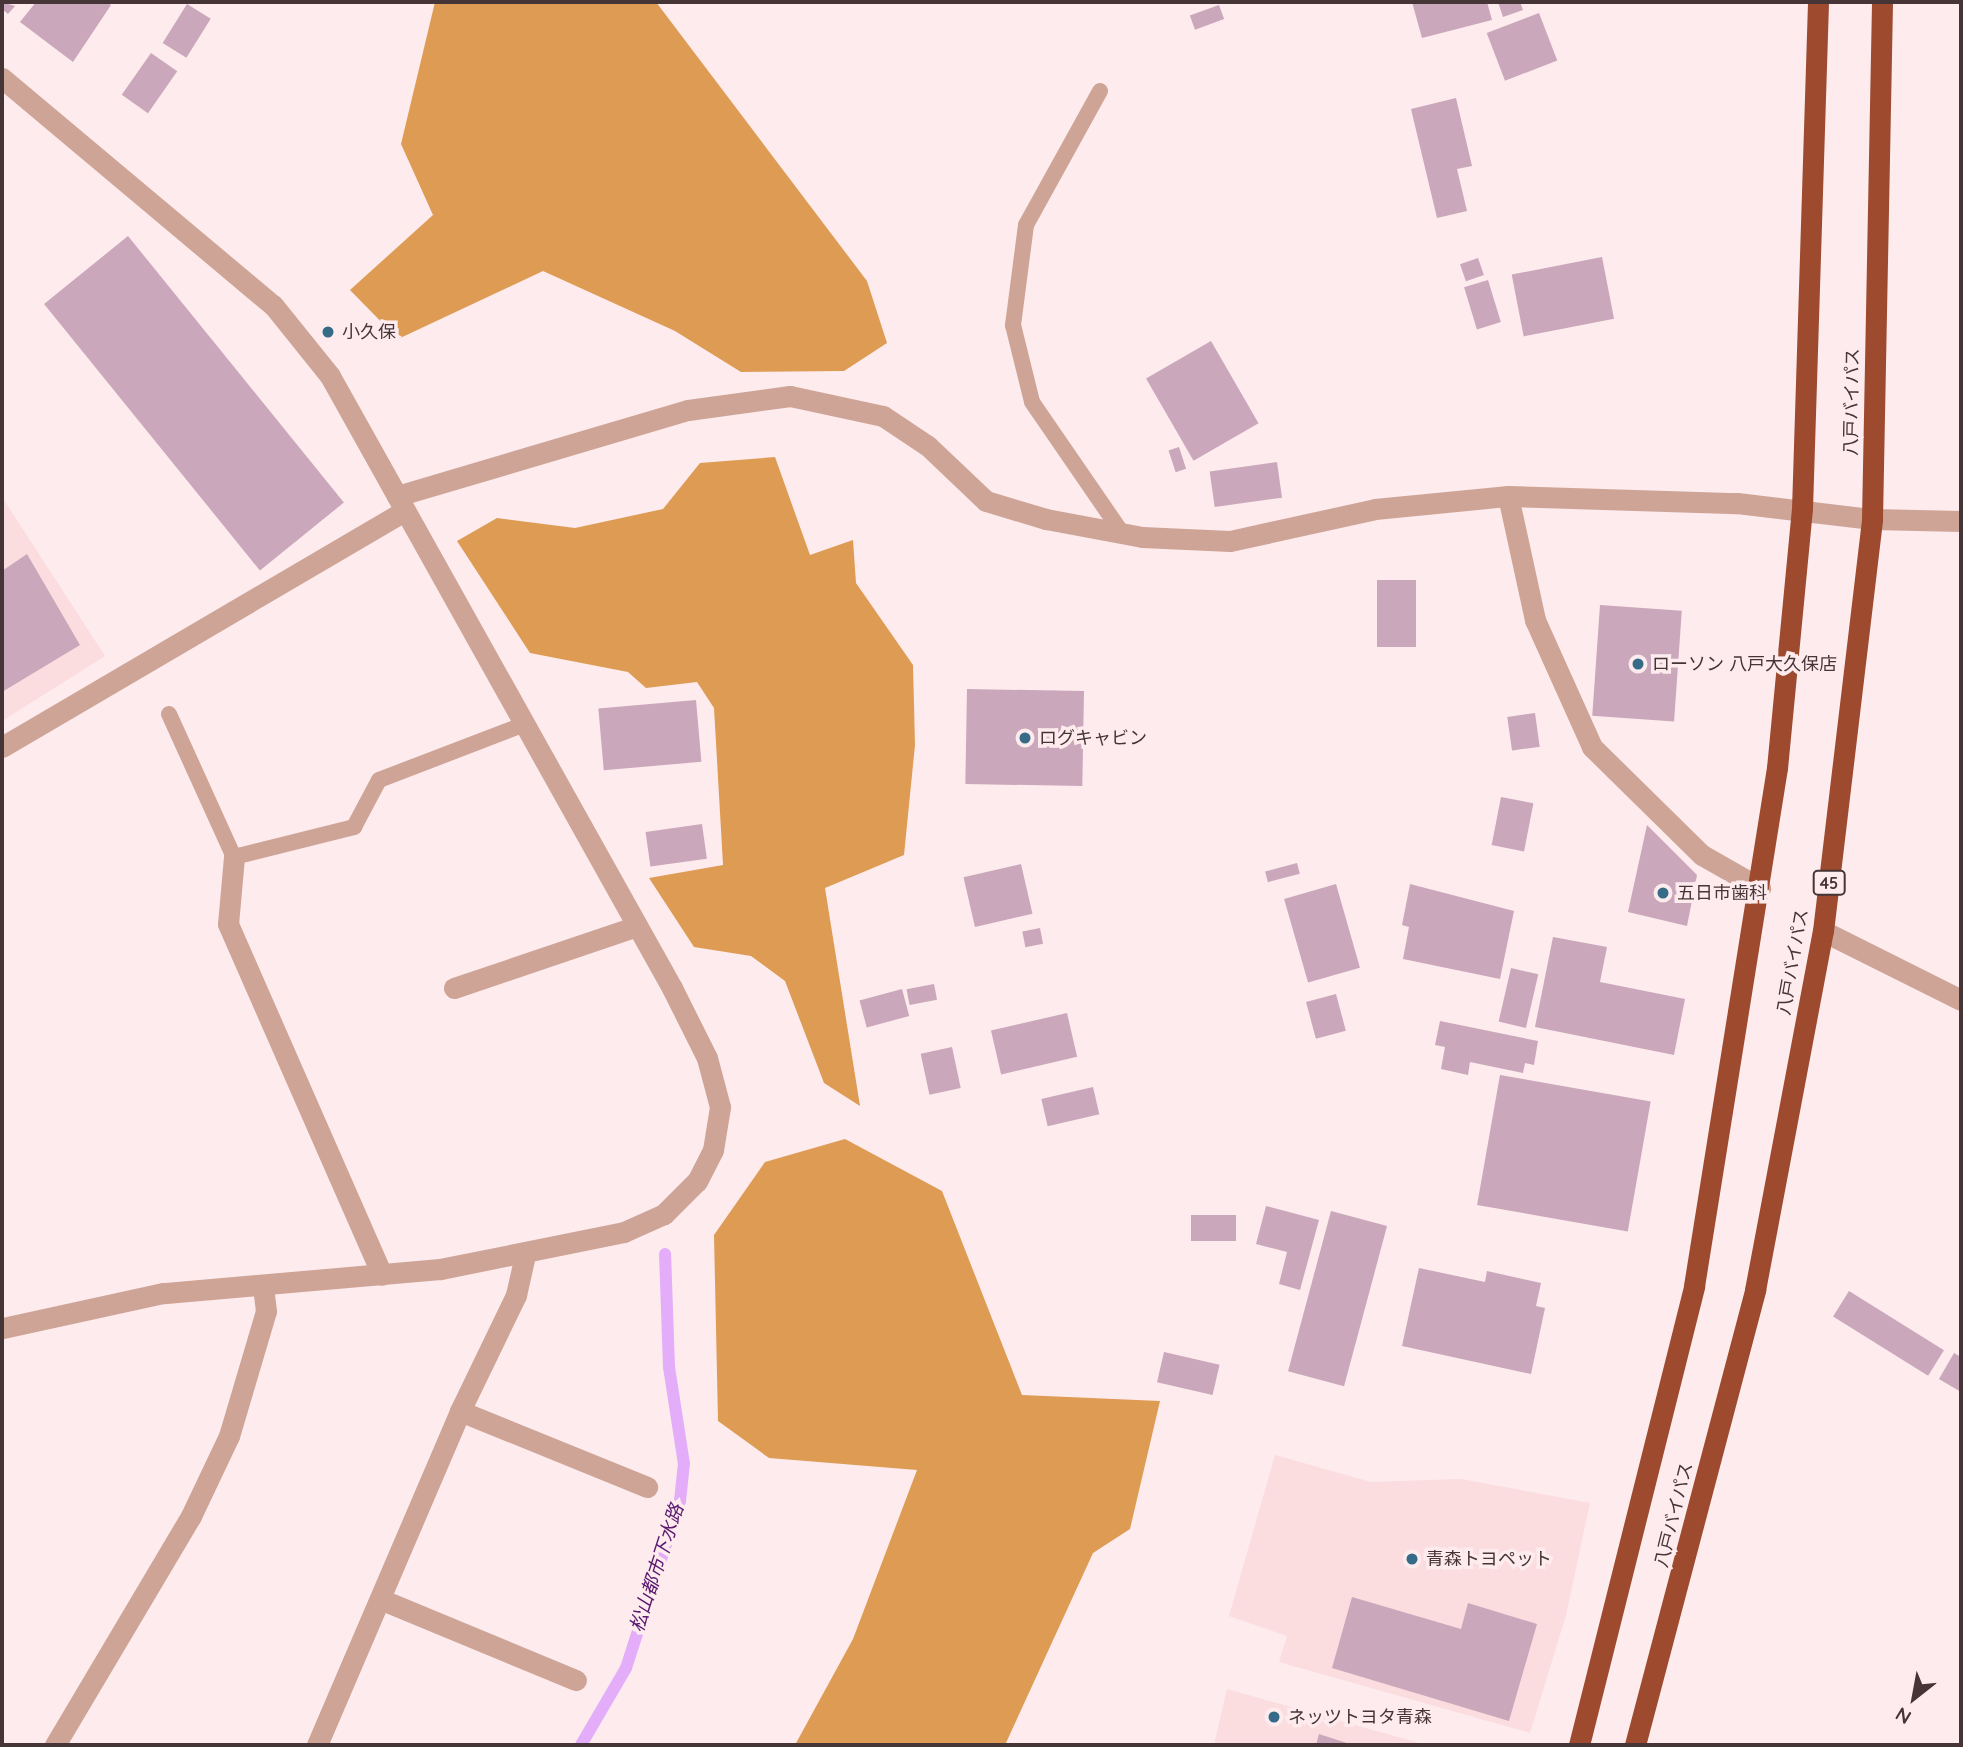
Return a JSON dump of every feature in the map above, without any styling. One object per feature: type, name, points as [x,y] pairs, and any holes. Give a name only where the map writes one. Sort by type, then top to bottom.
[{"type":"highway","name":"八戸バイパス","points":[[1579,1745],[1694,1286],[1760,888],[1802,509],[1818,2]]},
{"type":"highway","name":"八戸バイパス","points":[[1635,1745],[1755,1290],[1823,930],[1872,519],[1882,2]]},
{"type":"street","points":[[2,78],[273,305],[330,376],[637,926],[707,1058],[720,1107],[713,1150],[697,1181],[664,1214],[624,1232],[526,1255],[382,1275],[163,1293],[2,1328]]},
{"type":"street","points":[[2,747],[401,504],[688,410],[790,396],[883,416],[928,446],[986,500],[1122,533],[1230,541],[1375,509],[1508,496],[1802,509],[1872,519],[1961,521]]},
{"type":"street","points":[[1508,496],[1535,620],[1592,747],[1702,855],[1760,888]]},
{"type":"street","points":[[234,857],[228,925],[382,1275]]},
{"type":"street","points":[[454,988],[637,926]]},
{"type":"street","points":[[1823,930],[1961,1000]]},
{"type":"street","points":[[317,1745],[460,1411],[516,1295],[526,1255]]},
{"type":"street","points":[[55,1745],[191,1516],[229,1436],[266,1311],[263,1285]]},
{"type":"street","points":[[460,1411],[647,1487]]},
{"type":"street","points":[[380,1599],[576,1680]]},
{"type":"lane","points":[[1100,91],[1026,225],[1013,325],[1032,402],[1122,533]]},
{"type":"lane","points":[[169,714],[234,857],[354,827],[379,780],[525,724]]},
{"type":"shaded area","points":[[435,2],[656,2],[867,281],[887,343],[844,371],[741,372],[675,331],[543,271],[398,339],[350,290],[433,215],[401,144]]},
{"type":"shaded area","points":[[775,457],[810,555],[853,540],[856,583],[913,665],[915,745],[904,855],[825,888],[860,1106],[824,1083],[785,981],[751,956],[694,947],[649,878],[723,865],[714,708],[697,682],[646,688],[628,672],[530,653],[457,541],[497,518],[575,528],[663,509],[700,463]]},
{"type":"shaded area","points":[[2,497],[105,656],[2,721]]},
{"type":"shaded area","points":[[845,1139],[942,1191],[1022,1395],[1160,1401],[1130,1529],[1093,1553],[1005,1745],[795,1745],[853,1639],[917,1470],[769,1458],[718,1421],[714,1235],[765,1162]]},
{"type":"shaded area","name":"青森トヨペット","points":[[1275,1455],[1371,1482],[1461,1479],[1590,1503],[1566,1615],[1530,1733],[1279,1662],[1287,1636],[1229,1616]]},
{"type":"shaded area","name":"ネッツトヨタ青森","points":[[1227,1689],[1426,1745],[1214,1745]]},
{"type":"building","points":[[2,2],[15,6],[8,14],[2,9]]},
{"type":"building","points":[[36,2],[107,2],[111,5],[73,62],[20,22]]},
{"type":"building","points":[[1412,2],[1487,2],[1492,20],[1422,38]]},
{"type":"building","points":[[1498,2],[1520,2],[1523,10],[1503,17]]},
{"type":"building","points":[[187,4],[211,19],[186,58],[163,43]]},
{"type":"building","points":[[1219,5],[1224,19],[1195,30],[1190,16]]},
{"type":"building","points":[[1539,13],[1557,61],[1505,81],[1487,33]]},
{"type":"building","points":[[151,53],[177,71],[148,113],[122,95]]},
{"type":"building","points":[[1456,98],[1472,166],[1457,169],[1467,211],[1437,218],[1411,109]]},
{"type":"building","points":[[128,236],[344,503],[260,571],[44,304]]},
{"type":"building","points":[[1602,257],[1614,319],[1524,336],[1512,275]]},
{"type":"building","points":[[1478,258],[1484,275],[1466,281],[1460,264]]},
{"type":"building","points":[[1488,280],[1501,322],[1477,329],[1464,287]]},
{"type":"building","points":[[1211,341],[1258,423],[1194,461],[1146,378]]},
{"type":"building","points":[[1179,447],[1186,469],[1176,472],[1169,450]]},
{"type":"building","points":[[1277,462],[1282,498],[1215,507],[1210,471]]},
{"type":"building","points":[[27,554],[80,645],[2,692],[2,571]]},
{"type":"building","points":[[1377,580],[1416,580],[1416,647],[1377,647]]},
{"type":"building","name":"ローソン 八戸大久保店","points":[[1600,605],[1682,611],[1674,721],[1592,716]]},
{"type":"building","name":"ログキャビン","points":[[967,689],[1084,691],[1082,786],[965,784]]},
{"type":"building","points":[[696,700],[701,762],[604,770],[598,709]]},
{"type":"building","points":[[1535,713],[1540,747],[1512,751],[1507,717]]},
{"type":"building","points":[[1501,797],[1533,803],[1524,851],[1492,845]]},
{"type":"building","points":[[702,824],[707,859],[650,867],[646,832]]},
{"type":"building","name":"五日市歯科","points":[[1647,825],[1697,875],[1687,926],[1628,912]]},
{"type":"building","points":[[1297,863],[1300,874],[1268,882],[1265,872]]},
{"type":"building","points":[[1021,864],[1032,914],[975,927],[964,877]]},
{"type":"building","points":[[1336,884],[1360,968],[1308,983],[1284,899]]},
{"type":"building","points":[[1410,884],[1514,911],[1500,979],[1403,959],[1409,927],[1402,925]]},
{"type":"building","points":[[1040,928],[1043,944],[1025,947],[1022,931]]},
{"type":"building","points":[[1553,937],[1607,947],[1600,982],[1685,999],[1674,1055],[1535,1027]]},
{"type":"building","points":[[1511,968],[1538,974],[1526,1028],[1499,1022]]},
{"type":"building","points":[[934,984],[937,1000],[910,1005],[907,989]]},
{"type":"building","points":[[902,989],[909,1016],[867,1027],[859,1000]]},
{"type":"building","points":[[1336,994],[1346,1031],[1316,1039],[1306,1002]]},
{"type":"building","points":[[1067,1013],[1077,1057],[1001,1074],[991,1031]]},
{"type":"building","points":[[1440,1021],[1538,1041],[1534,1065],[1525,1063],[1523,1073],[1470,1062],[1468,1075],[1441,1069],[1445,1047],[1435,1045]]},
{"type":"building","points":[[952,1047],[961,1088],[929,1095],[921,1054]]},
{"type":"building","points":[[1500,1075],[1651,1102],[1628,1232],[1477,1205]]},
{"type":"building","points":[[1093,1087],[1099,1114],[1048,1126],[1041,1099]]},
{"type":"building","points":[[1266,1206],[1319,1220],[1300,1290],[1279,1284],[1287,1252],[1256,1244]]},
{"type":"building","points":[[1331,1211],[1387,1226],[1344,1386],[1288,1371]]},
{"type":"building","points":[[1191,1215],[1236,1215],[1236,1241],[1191,1241]]},
{"type":"building","points":[[1419,1268],[1485,1282],[1487,1271],[1541,1283],[1536,1306],[1545,1308],[1531,1374],[1402,1346]]},
{"type":"building","points":[[1849,1291],[1944,1350],[1928,1376],[1833,1316]]},
{"type":"building","points":[[1164,1352],[1220,1365],[1213,1395],[1157,1382]]},
{"type":"building","points":[[1954,1353],[1961,1357],[1961,1392],[1939,1379]]},
{"type":"building","points":[[1352,1597],[1461,1629],[1468,1603],[1537,1624],[1509,1721],[1332,1668]]},
{"type":"building","points":[[1319,1734],[1353,1745],[1316,1745]]},
{"type":"waterway","name":"松山都市下水路","points":[[581,1745],[626,1668],[680,1501],[684,1464],[669,1367],[665,1254]]},
{"type":"place","name":"小久保","points":[[328,332]]},
{"type":"place","name":"ローソン 八戸大久保店","points":[[1638,664]]},
{"type":"place","name":"ログキャビン","points":[[1025,738]]},
{"type":"place","name":"五日市歯科","points":[[1663,893]]},
{"type":"place","name":"青森トヨペット","points":[[1412,1559]]},
{"type":"place","name":"ネッツトヨタ青森","points":[[1274,1717]]}]
